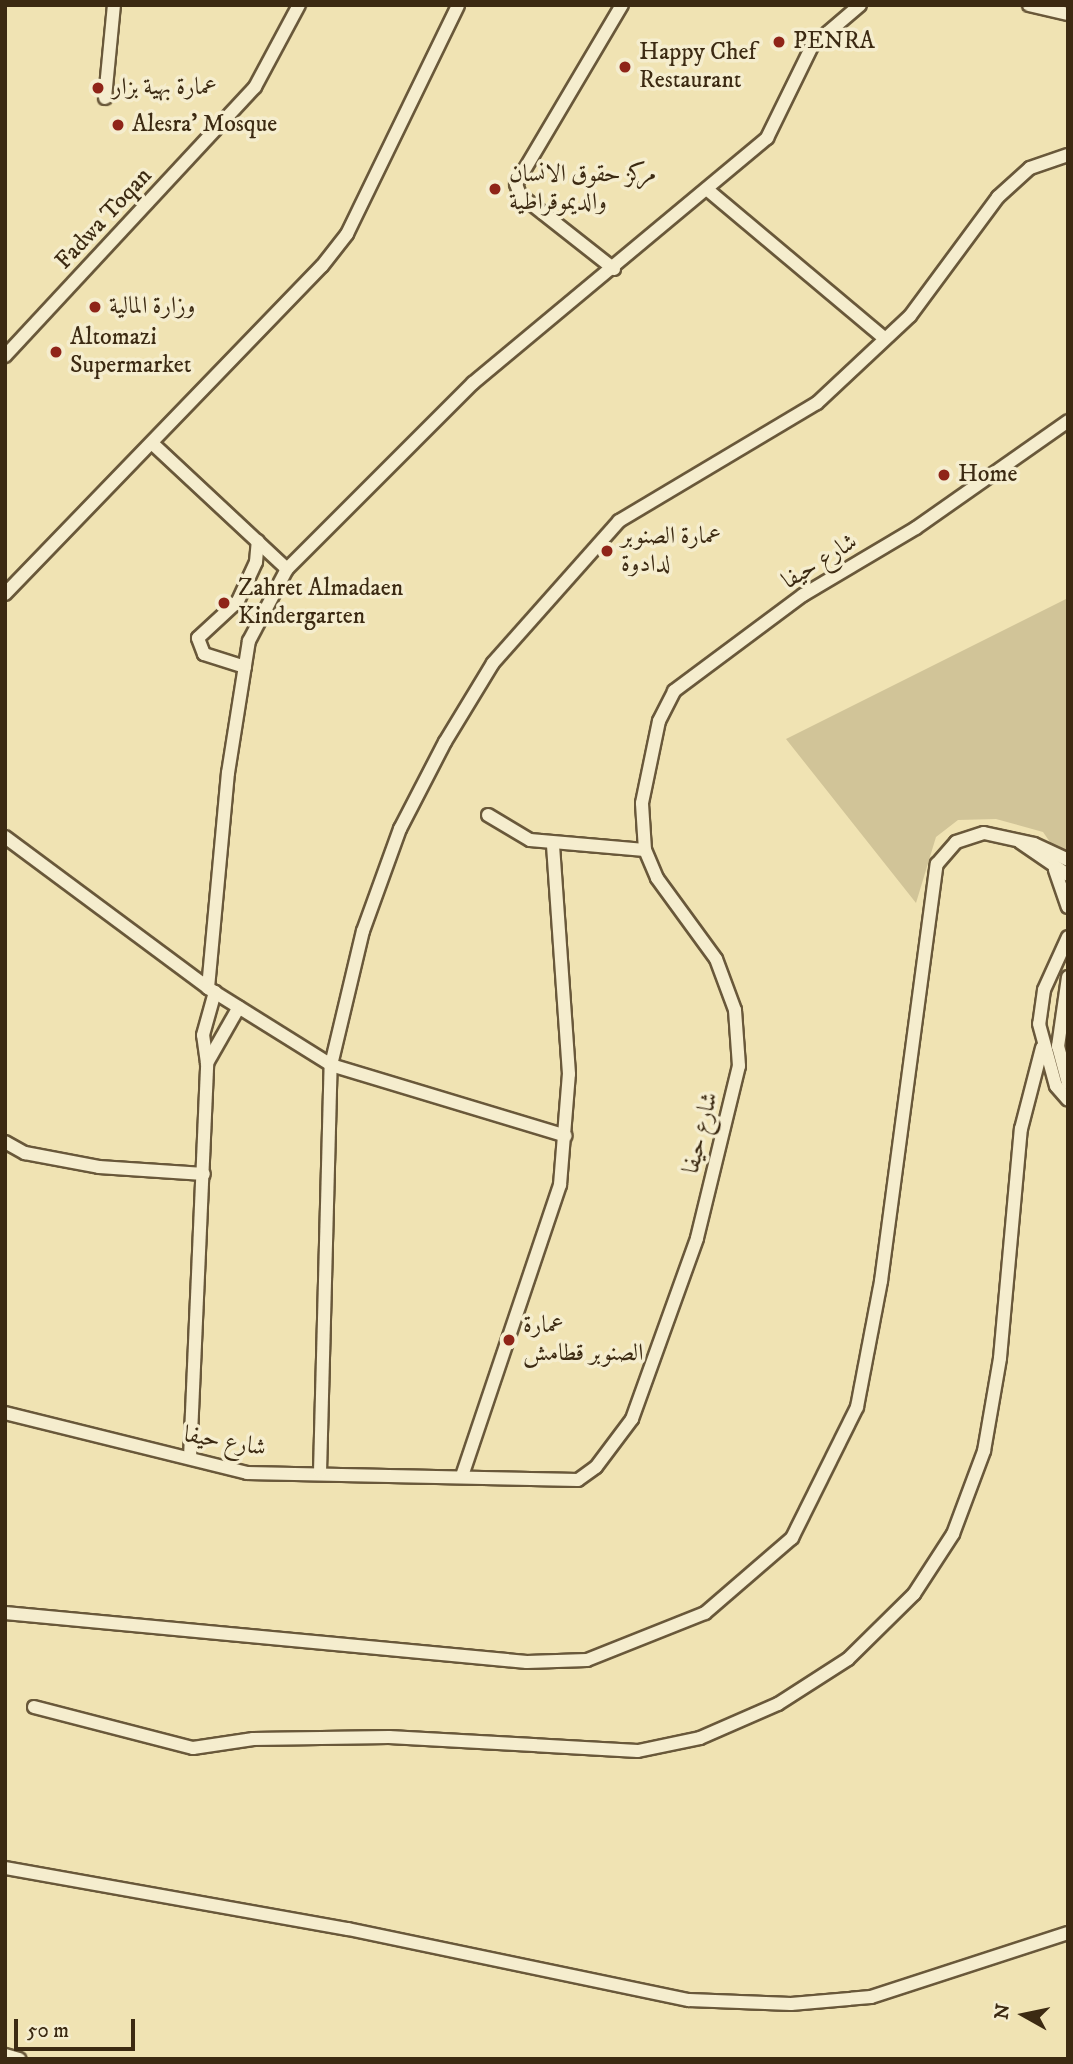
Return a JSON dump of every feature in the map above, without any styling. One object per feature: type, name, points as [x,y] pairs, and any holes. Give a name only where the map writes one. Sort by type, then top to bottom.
[{"type":"street","points":[[106,98],[114,5]]},
{"type":"street","name":"Fadwa Toqan","points":[[5,356],[255,87],[299,5]]},
{"type":"street","points":[[614,269],[520,195],[516,184],[622,5]]},
{"type":"street","points":[[190,1458],[208,1063],[203,1035],[212,990],[225,800],[249,641],[287,569],[473,383],[709,191],[767,138],[812,46],[860,5]]},
{"type":"street","points":[[1029,5],[1068,13]]},
{"type":"street","points":[[5,594],[154,445],[347,234],[456,6]]},
{"type":"street","points":[[320,1472],[331,1065],[363,931],[400,829],[493,663],[619,521],[817,403],[937,284],[998,197],[1030,168],[1068,155]]},
{"type":"street","points":[[709,191],[884,338]]},
{"type":"street","name":"شارع حيفا","points":[[5,1413],[247,1473],[320,1472],[578,1480],[596,1467],[632,1419],[697,1238],[739,1066],[735,1010],[716,959],[657,878],[645,850],[642,803],[659,721],[674,691],[803,595],[915,528],[1068,421]]},
{"type":"street","points":[[154,445],[287,569]]},
{"type":"street","points":[[245,667],[204,654],[198,638],[238,601],[256,562],[258,541]]},
{"type":"street","points":[[488,815],[530,841],[645,850]]},
{"type":"street","points":[[5,1613],[527,1662],[587,1660],[705,1613],[792,1538],[857,1407],[881,1281],[937,864],[956,842],[984,833],[1017,840],[1062,860],[1068,876]]},
{"type":"street","points":[[7,840],[212,990],[331,1065],[566,1136]]},
{"type":"street","points":[[462,1476],[560,1185],[569,1074],[553,844]]},
{"type":"street","points":[[1062,860],[1068,907]]},
{"type":"street","points":[[34,1707],[193,1748],[254,1739],[389,1737],[638,1751],[700,1738],[778,1704],[848,1659],[914,1594],[953,1534],[984,1451],[1000,1358],[1021,1129],[1042,1048],[1044,990],[1068,937]]},
{"type":"street","points":[[1068,977],[1058,1045],[1068,1083]]},
{"type":"street","points":[[208,1063],[239,1007]]},
{"type":"street","points":[[1042,1048],[1068,1100]]},
{"type":"street","points":[[5,1142],[25,1153],[99,1167],[204,1174]]},
{"type":"street","points":[[5,1868],[348,1929],[690,2000],[791,2004],[871,1997],[1068,1933]]},
{"type":"street","points":[[5,2054],[19,2059]]},
{"type":"shaded area","points":[[1068,598],[1068,857],[1059,855],[1043,832],[996,819],[958,820],[936,837],[916,903],[786,739]]},
{"type":"place","name":"PENRA","points":[[779,42]]},
{"type":"place","name":"Happy Chef Restaurant","points":[[625,67]]},
{"type":"place","name":"عمارة بهية بزار","points":[[98,88]]},
{"type":"place","name":"Alesra' Mosque","points":[[118,125]]},
{"type":"place","name":"مركز حقوق الانسان والديموقراطية","points":[[495,189]]},
{"type":"place","name":"وزارة المالية","points":[[95,307]]},
{"type":"place","name":"Altomazi Supermarket","points":[[56,352]]},
{"type":"place","name":"Home","points":[[944,475]]},
{"type":"place","name":"عمارة الصنوبر لدادوة","points":[[607,551]]},
{"type":"place","name":"Zahret Almadaen Kindergarten","points":[[224,603]]},
{"type":"place","name":"عمارة الصنوبر قطامش","points":[[509,1340]]}]
